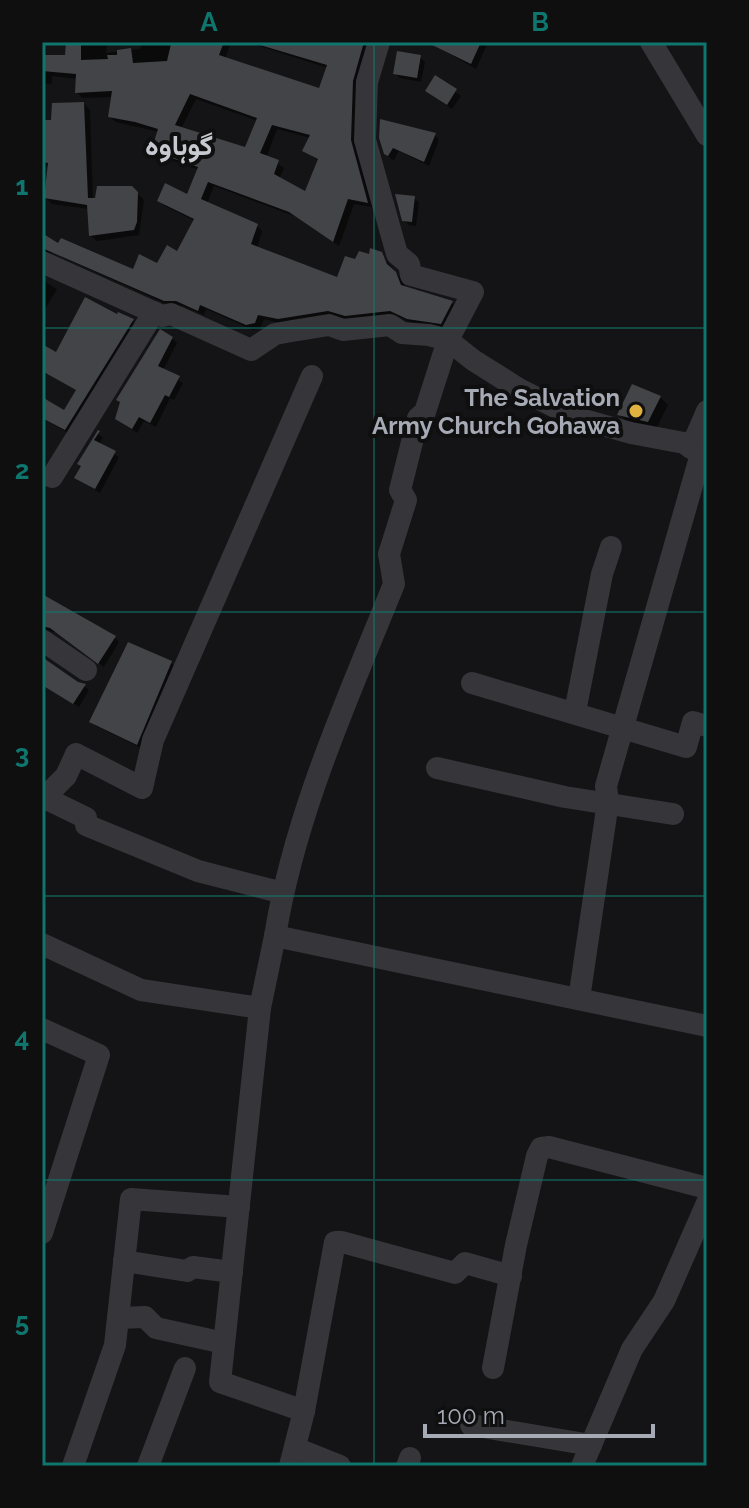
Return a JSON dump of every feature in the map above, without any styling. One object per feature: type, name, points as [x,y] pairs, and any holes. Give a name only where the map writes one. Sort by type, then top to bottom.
[{"type":"street","points":[[220,1382],[260,1008],[283,893],[318,773],[394,584],[389,554],[406,500],[400,490],[418,418],[425,412],[448,340],[473,292],[411,275],[409,264],[397,254],[365,140],[367,82],[379,42]]},
{"type":"street","points":[[651,42],[707,135]]},
{"type":"street","points":[[42,262],[162,316],[171,314],[251,350],[275,334],[329,325],[343,330],[366,330],[380,324],[390,325],[402,333],[448,340],[519,389],[577,418],[684,443],[700,453]]},
{"type":"street","points":[[52,477],[154,312]]},
{"type":"street","points":[[254,347],[285,349]]},
{"type":"street","points":[[283,893],[198,871],[86,825],[86,818],[44,795],[66,776],[76,754],[142,788],[153,740],[312,376]]},
{"type":"street","points":[[579,999],[608,802],[606,786],[700,453],[707,411]]},
{"type":"street","points":[[575,712],[602,574],[611,547]]},
{"type":"street","points":[[42,640],[86,670]]},
{"type":"street","points":[[472,683],[686,747],[693,722],[707,726]]},
{"type":"street","points":[[437,768],[565,797],[673,814]]},
{"type":"street","points":[[275,936],[707,1026]]},
{"type":"street","points":[[42,944],[141,990],[260,1008]]},
{"type":"street","points":[[42,1029],[99,1055],[42,1233]]},
{"type":"street","points":[[493,1368],[541,1148],[549,1147],[707,1188]]},
{"type":"street","points":[[73,1466],[115,1345],[131,1199],[239,1207]]},
{"type":"street","points":[[471,1425],[586,1456],[632,1349],[664,1301],[707,1203]]},
{"type":"street","points":[[340,1466],[293,1457],[335,1242],[455,1273],[465,1263],[511,1276]]},
{"type":"street","points":[[124,1261],[187,1271],[193,1267],[232,1272]]},
{"type":"street","points":[[118,1318],[145,1317],[156,1328],[224,1343]]},
{"type":"street","points":[[150,1465],[179,1366],[304,1411]]},
{"type":"building","points":[[66,42],[81,42],[81,60],[108,59],[107,55],[117,55],[117,50],[131,48],[133,63],[167,61],[171,44],[224,42],[219,55],[319,88],[327,65],[260,45],[261,42],[364,42],[353,81],[351,140],[368,203],[348,199],[333,242],[289,212],[208,182],[201,199],[258,224],[251,244],[337,277],[345,256],[355,259],[359,251],[369,254],[370,248],[382,252],[401,285],[453,301],[441,324],[407,319],[390,311],[345,316],[328,311],[278,319],[258,315],[255,323],[246,325],[200,305],[198,311],[176,301],[164,301],[42,248],[45,235],[58,243],[61,238],[133,269],[139,254],[157,263],[167,245],[177,251],[194,219],[157,201],[165,183],[187,194],[198,167],[151,151],[158,129],[108,117],[112,91],[75,93],[76,74],[42,71],[42,55],[65,55]],"holes":[[[190,94],[257,118],[245,147],[175,125]],[[272,125],[310,135],[302,151],[318,159],[305,191],[274,174],[279,160],[260,153]]]},
{"type":"building","points":[[426,42],[481,42],[471,64]]},
{"type":"building","points":[[397,51],[421,55],[417,78],[393,74]]},
{"type":"building","points":[[435,75],[457,89],[447,105],[425,91]]},
{"type":"building","points":[[84,102],[88,198],[95,198],[97,186],[132,186],[138,192],[134,230],[89,236],[87,205],[44,198],[48,163],[42,162],[42,120],[51,120],[52,103]]},
{"type":"building","points":[[380,119],[436,133],[424,162],[393,148],[388,156],[384,154],[379,138]]},
{"type":"building","points":[[395,194],[415,196],[412,222],[402,221]]},
{"type":"building","points":[[85,297],[117,314],[134,319],[65,430],[42,418],[42,397],[64,410],[76,390],[42,371],[42,344],[56,352]]},
{"type":"building","points":[[160,329],[173,337],[158,366],[180,376],[169,397],[165,395],[150,423],[139,417],[132,429],[115,419],[120,402],[116,400]]},
{"type":"building","name":"The Salvation Army Church Gohawa","points":[[632,384],[661,396],[648,422],[617,415]]},
{"type":"building","points":[[98,430],[94,440],[116,451],[95,489],[74,478],[81,466],[77,464]]},
{"type":"building","points":[[42,594],[116,636],[98,664],[50,628],[42,626]]},
{"type":"building","points":[[128,642],[172,661],[137,745],[89,722]]},
{"type":"building","points":[[42,657],[78,682],[86,684],[73,704],[42,685]]},
{"type":"place","name":"The Salvation Army Church Gohawa","points":[[636,411]]},
{"type":"district","name":"گوہاوہ","points":[[179,145]]}]
